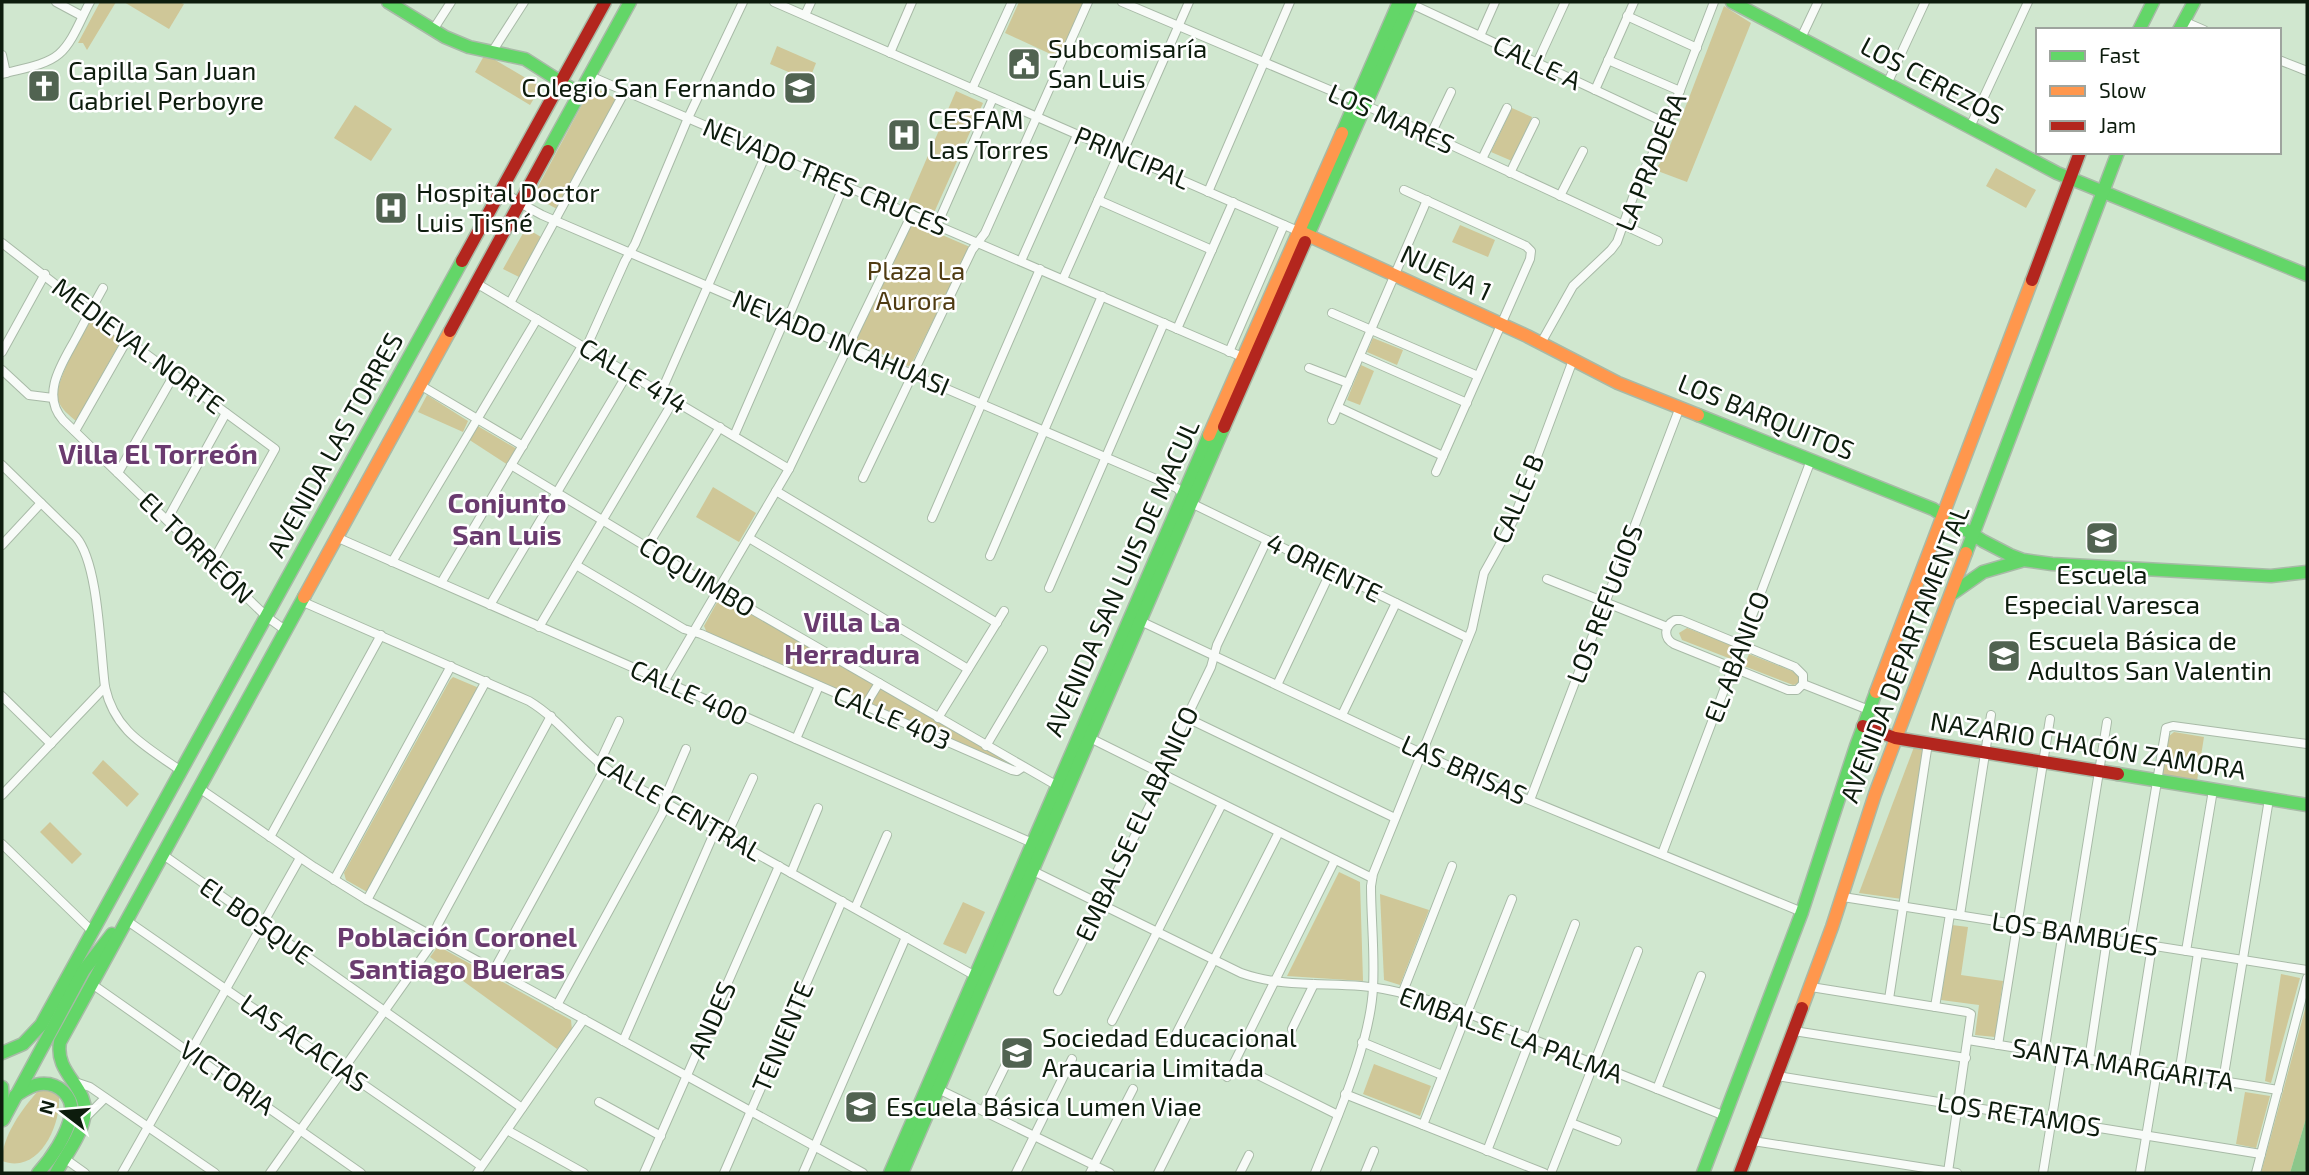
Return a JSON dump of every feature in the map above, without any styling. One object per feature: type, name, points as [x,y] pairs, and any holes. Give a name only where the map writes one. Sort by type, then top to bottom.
[{"type":"main road","points":[[388,2],[457,43],[525,59],[580,94]]},
{"type":"main road","name":"AVENIDA LAS TORRES","points":[[2,1053],[23,1044],[37,1030],[605,2]]},
{"type":"main road","name":"AVENIDA LAS TORRES","points":[[85,1118],[84,1101],[75,1082],[61,1067],[58,1047],[630,2]]},
{"type":"main road","name":"AVENIDA SAN LUIS DE MACUL","points":[[890,1173],[933,1087],[1187,498],[1406,2]]},
{"type":"main road","name":"LOS CEREZOS","points":[[1732,2],[2069,178],[2307,275]]},
{"type":"main road","points":[[2140,28],[2153,2]]},
{"type":"main road","points":[[2181,26],[2194,2]]},
{"type":"main road","name":"AVENIDA DEPARTAMENTAL","points":[[1703,1173],[1802,912],[1863,726],[2079,154]]},
{"type":"main road","name":"AVENIDA DEPARTAMENTAL","points":[[1740,1173],[1811,987],[1895,738],[2117,154]]},
{"type":"main road","name":"NUEVA 1","points":[[1303,233],[1502,324],[1573,360]]},
{"type":"main road","points":[[446,290],[466,302]]},
{"type":"main road","name":"LOS BARQUITOS","points":[[1573,360],[1618,383],[1933,509],[1973,535],[2023,560]]},
{"type":"main road","points":[[1950,596],[1971,578],[1983,572],[2023,560],[2052,564],[2271,576],[2307,572]]},
{"type":"main road","name":"NAZARIO CHACÓN ZAMORA","points":[[1863,726],[1895,738],[2307,805]]},
{"type":"main road","points":[[181,772],[187,785],[201,784]]},
{"type":"main road","name":"AVENIDA LAS TORRES","points":[[3,1120],[84,970],[104,911]]},
{"type":"main road","name":"AVENIDA LAS TORRES","points":[[84,970],[129,914]]},
{"type":"main road","points":[[15,1096],[34,1086],[51,1084],[64,1091],[72,1106],[69,1121],[48,1161],[38,1173]]},
{"type":"main road","points":[[2,1087],[3,1120]]},
{"type":"main road","name":"AVENIDA SAN LUIS DE MACUL","points":[[902,1173],[933,1087]]},
{"type":"main road","points":[[56,1173],[85,1118]]},
{"type":"street","points":[[56,2],[82,16]]},
{"type":"street","points":[[2,55],[4,73],[48,60],[58,54],[67,45],[90,2]]},
{"type":"street","points":[[433,30],[451,2]]},
{"type":"street","points":[[492,52],[524,2]]},
{"type":"street","points":[[440,583],[584,347],[743,2]]},
{"type":"street","name":"PRINCIPAL","points":[[774,2],[1303,233]]},
{"type":"street","points":[[805,15],[811,2]]},
{"type":"street","points":[[890,53],[912,2]]},
{"type":"street","points":[[972,89],[1012,2]]},
{"type":"street","points":[[863,478],[972,250],[985,233],[1088,2]]},
{"type":"street","name":"LOS MARES","points":[[1122,2],[1360,104],[1658,241]]},
{"type":"street","points":[[1063,279],[1189,2]]},
{"type":"street","points":[[1208,192],[1290,2]]},
{"type":"street","name":"CALLE A","points":[[1406,2],[1668,124]]},
{"type":"street","points":[[1480,36],[1495,2]]},
{"type":"street","points":[[1538,63],[1565,2]]},
{"type":"street","points":[[1595,90],[1634,2]]},
{"type":"street","name":"LA PRADERA","points":[[1541,343],[1573,286],[1615,246],[1641,175],[1668,124],[1714,2]]},
{"type":"street","points":[[1801,38],[1818,2]]},
{"type":"street","points":[[1887,84],[1925,2]]},
{"type":"street","points":[[1970,127],[2028,2]]},
{"type":"street","points":[[1627,16],[1697,48]]},
{"type":"street","points":[[1608,60],[1680,91]]},
{"type":"street","points":[[2281,61],[2307,71]]},
{"type":"street","name":"NEVADO TRES CRUCES","points":[[590,76],[1248,360]]},
{"type":"street","points":[[510,303],[625,91]]},
{"type":"street","points":[[1430,136],[1451,92]]},
{"type":"street","points":[[937,225],[993,98]]},
{"type":"street","points":[[1482,159],[1507,108]]},
{"type":"street","points":[[1510,173],[1535,122]]},
{"type":"street","points":[[1021,261],[1077,135]]},
{"type":"street","points":[[1560,196],[1583,151]]},
{"type":"street","points":[[661,392],[767,152]]},
{"type":"street","points":[[734,436],[844,185]]},
{"type":"street","name":"NEVADO INCAHUASI","points":[[500,189],[520,203],[555,220],[1177,488],[1187,498]]},
{"type":"street","points":[[1404,190],[1526,246],[1531,251],[1530,259],[1436,472]]},
{"type":"street","points":[[1098,200],[1212,250]]},
{"type":"street","points":[[1332,420],[1427,200]]},
{"type":"street","points":[[1177,329],[1233,202]]},
{"type":"street","points":[[664,682],[789,468],[912,214]]},
{"type":"street","points":[[1229,352],[1284,225]]},
{"type":"street","name":"MEDIEVAL NORTE","points":[[2,243],[127,340],[275,449],[212,563]]},
{"type":"street","points":[[932,518],[1040,269]]},
{"type":"street","points":[[2,352],[45,274]]},
{"type":"street","name":"CALLE 414","points":[[476,283],[789,468]]},
{"type":"street","points":[[2,370],[29,395],[53,398],[57,376],[103,288]]},
{"type":"street","points":[[990,556],[1102,296]]},
{"type":"street","points":[[1332,313],[1478,376]]},
{"type":"street","points":[[392,562],[537,319]]},
{"type":"street","points":[[1049,588],[1164,323]]},
{"type":"street","points":[[75,431],[127,340]]},
{"type":"street","points":[[1360,356],[1467,403]]},
{"type":"street","name":"CALLE B","points":[[1371,878],[1475,620],[1484,573],[1513,521],[1573,360]]},
{"type":"street","points":[[1309,369],[1348,383]]},
{"type":"street","points":[[490,605],[628,373]]},
{"type":"street","points":[[118,474],[174,375]]},
{"type":"street","points":[[420,385],[523,446]]},
{"type":"street","name":"EL TORREÓN","points":[[53,398],[59,416],[267,617],[285,630]]},
{"type":"street","points":[[539,626],[674,400]]},
{"type":"street","points":[[1338,407],[1444,456]]},
{"type":"street","name":"LOS REFUGIOS","points":[[1530,800],[1680,407]]},
{"type":"street","points":[[167,520],[226,414]]},
{"type":"street","points":[[647,547],[720,427]]},
{"type":"street","name":"EL ABANICO","points":[[1662,854],[1811,460]]},
{"type":"street","points":[[2,465],[76,537],[87,555],[110,706],[123,727],[181,772]]},
{"type":"street","name":"COQUIMBO","points":[[511,466],[1061,789]]},
{"type":"street","points":[[776,491],[997,623]]},
{"type":"street","name":"4 ORIENTE","points":[[1187,498],[1266,540],[1468,638]]},
{"type":"street","points":[[2,545],[41,503]]},
{"type":"street","name":"CALLE 400","points":[[336,537],[1038,846]]},
{"type":"street","points":[[749,538],[968,669]]},
{"type":"street","name":"EMBALSE EL ABANICO","points":[[1058,990],[1160,785],[1164,764],[1211,667],[1217,645],[1266,540]]},
{"type":"street","name":"CALLE 403","points":[[576,565],[693,633],[701,634],[1012,770],[1017,771],[1023,767]]},
{"type":"street","points":[[1277,685],[1331,572]]},
{"type":"street","points":[[1546,579],[1667,627]]},
{"type":"street","name":"CALLE CENTRAL","points":[[301,601],[529,701],[551,716],[602,766],[980,978]]},
{"type":"street","points":[[1342,716],[1396,603]]},
{"type":"street","points":[[938,718],[1004,611]]},
{"type":"street","name":"LAS BRISAS","points":[[1135,618],[1468,775],[1802,912]]},
{"type":"street","points":[[1681,620],[1741,645],[1798,669],[1803,675],[1803,684],[1791,691],[1671,643],[1666,634],[1667,627],[1671,622],[1681,620]]},
{"type":"street","points":[[270,837],[381,635]]},
{"type":"street","points":[[986,746],[1043,650]]},
{"type":"street","points":[[334,880],[451,666]]},
{"type":"street","points":[[367,900],[486,681]]},
{"type":"street","points":[[864,706],[879,683]]},
{"type":"street","points":[[1803,684],[1870,710]]},
{"type":"street","points":[[796,740],[819,686]]},
{"type":"street","points":[[2,795],[105,687]]},
{"type":"street","points":[[2,696],[51,744]]},
{"type":"street","points":[[1960,915],[1992,715]]},
{"type":"street","points":[[270,1173],[434,937],[438,924],[551,716]]},
{"type":"street","points":[[1186,718],[1395,818]]},
{"type":"street","points":[[1998,1045],[2050,719]]},
{"type":"street","points":[[494,970],[602,766],[619,721]]},
{"type":"street","points":[[2073,933],[2107,722]]},
{"type":"street","points":[[2130,942],[2165,730],[2173,726],[2307,744]]},
{"type":"street","points":[[1084,735],[1371,878],[1373,987],[1362,1042],[1315,1173]]},
{"type":"street","points":[[1889,999],[1928,743]]},
{"type":"street","points":[[557,1005],[663,812],[667,793],[686,749]]},
{"type":"street","points":[[726,837],[753,778]]},
{"type":"street","points":[[201,784],[300,858],[367,900],[863,1173]]},
{"type":"street","points":[[2186,951],[2213,790]]},
{"type":"street","points":[[2222,1081],[2269,799]]},
{"type":"street","points":[[1112,1021],[1222,804]]},
{"type":"street","points":[[791,873],[818,808]]},
{"type":"street","points":[[623,1041],[715,831]]},
{"type":"street","points":[[1171,1044],[1279,832]]},
{"type":"street","points":[[855,908],[887,835]]},
{"type":"street","points":[[2,844],[93,932]]},
{"type":"street","name":"EL BOSQUE","points":[[162,854],[522,1108]]},
{"type":"street","points":[[122,1173],[300,858]]},
{"type":"street","points":[[1227,1077],[1335,860]]},
{"type":"street","name":"ANDES","points":[[644,1173],[779,866]]},
{"type":"street","points":[[1402,994],[1451,866]]},
{"type":"street","name":"EMBALSE LA PALMA","points":[[1028,868],[1241,973],[1274,982],[1373,987],[1467,1013],[1725,1116]]},
{"type":"street","name":"LOS BAMBÚES","points":[[1843,897],[2307,971]]},
{"type":"street","points":[[1423,1125],[1512,899]]},
{"type":"street","name":"TENIENTE","points":[[724,1173],[842,901]]},
{"type":"street","name":"LAS ACACIAS","points":[[129,914],[226,989],[343,1070],[479,1170]]},
{"type":"street","points":[[1935,1007],[1950,914]]},
{"type":"street","points":[[1487,1151],[1575,924]]},
{"type":"street","points":[[2044,1052],[2063,932]]},
{"type":"street","points":[[803,1173],[906,937]]},
{"type":"street","points":[[2089,1060],[2107,939]]},
{"type":"street","points":[[2133,1067],[2152,946]]},
{"type":"street","points":[[1551,1173],[1638,950]]},
{"type":"street","points":[[2179,1074],[2198,953]]},
{"type":"street","points":[[1657,1089],[1701,976]]},
{"type":"street","points":[[2256,1173],[2307,978]]},
{"type":"street","name":"VICTORIA","points":[[92,984],[361,1173]]},
{"type":"street","points":[[1292,1029],[1314,984]]},
{"type":"street","points":[[1753,1141],[1952,1172],[1971,1014],[1811,987]]},
{"type":"street","points":[[479,1170],[584,1019]]},
{"type":"street","points":[[1794,1031],[1966,1058]]},
{"type":"street","name":"SANTA MARGARITA","points":[[1968,1040],[2278,1090]]},
{"type":"street","points":[[983,1111],[1017,1042]]},
{"type":"street","points":[[1362,1042],[1443,1075]]},
{"type":"street","points":[[2043,1173],[2062,1055]]},
{"type":"street","points":[[1016,1173],[1072,1059]]},
{"type":"street","points":[[1234,1063],[1338,1115]]},
{"type":"street","points":[[2140,1173],[2157,1070]]},
{"type":"street","name":"LOS RETAMOS","points":[[1777,1076],[2261,1154]]},
{"type":"street","points":[[75,1082],[87,1085],[215,1173]]},
{"type":"street","points":[[933,1087],[1034,1136],[1092,1169],[1110,1173]]},
{"type":"street","points":[[1092,1169],[1133,1089]]},
{"type":"street","points":[[1345,1094],[1544,1173]]},
{"type":"street","points":[[85,1118],[105,1098]]},
{"type":"street","points":[[599,1102],[661,1136]]},
{"type":"street","points":[[1158,1173],[1189,1111]]},
{"type":"street","points":[[1571,1123],[1617,1141]]},
{"type":"street","points":[[506,1130],[584,1173]]},
{"type":"street","points":[[1365,1173],[1374,1151]]},
{"type":"street","points":[[1240,1173],[1249,1155]]},
{"type":"street","points":[[64,1158],[85,1173]]},
{"type":"green space","points":[[100,2],[116,2],[87,50],[83,43],[78,43]]},
{"type":"green space","points":[[124,2],[179,2],[184,4],[169,29]]},
{"type":"green space","points":[[1019,2],[1085,2],[1059,58],[1005,33]]},
{"type":"green space","points":[[1724,6],[1751,23],[1687,182],[1655,170],[1666,155]]},
{"type":"green space","points":[[777,46],[816,63],[809,81],[770,64]]},
{"type":"green space","points":[[485,54],[541,87],[530,105],[475,72]]},
{"type":"green space","points":[[592,86],[616,99],[557,209],[533,196]]},
{"type":"green space","points":[[956,91],[983,103],[933,215],[907,204]]},
{"type":"green space","points":[[355,105],[392,129],[371,161],[334,138]]},
{"type":"green space","points":[[1512,108],[1532,117],[1512,161],[1491,152]]},
{"type":"green space","points":[[1996,168],[2036,190],[2026,208],[1986,186]]},
{"type":"green space","name":"Plaza La Aurora","points":[[912,222],[970,247],[910,367],[855,342]]},
{"type":"green space","points":[[1460,225],[1495,240],[1488,257],[1452,242]]},
{"type":"green space","points":[[526,228],[541,237],[519,277],[503,269]]},
{"type":"green space","points":[[92,316],[122,339],[76,421],[61,406],[58,392],[64,370]]},
{"type":"green space","points":[[1373,338],[1403,350],[1397,365],[1367,352]]},
{"type":"green space","points":[[1361,365],[1374,371],[1360,405],[1347,400]]},
{"type":"green space","points":[[427,395],[468,421],[463,432],[418,412]]},
{"type":"green space","points":[[476,425],[517,449],[508,465],[468,439]]},
{"type":"green space","points":[[713,487],[756,513],[739,542],[696,517]]},
{"type":"green space","points":[[720,597],[1008,762],[997,761],[707,633],[704,626]]},
{"type":"green space","points":[[1687,628],[1736,647],[1731,659],[1682,640],[1679,633]]},
{"type":"green space","points":[[1749,654],[1797,673],[1800,683],[1793,685],[1744,666]]},
{"type":"green space","points":[[453,677],[479,688],[369,893],[346,880],[344,873]]},
{"type":"green space","points":[[2174,732],[2204,737],[2197,781],[2162,775],[2168,737]]},
{"type":"green space","points":[[1914,747],[1923,748],[1902,899],[1859,893]]},
{"type":"green space","points":[[103,760],[139,794],[127,807],[92,773]]},
{"type":"green space","points":[[50,822],[82,854],[72,864],[40,832]]},
{"type":"green space","points":[[1339,872],[1360,882],[1363,981],[1287,976]]},
{"type":"green space","points":[[1380,894],[1429,910],[1400,985],[1384,980]]},
{"type":"green space","points":[[963,902],[985,912],[966,954],[943,944]]},
{"type":"green space","points":[[1952,925],[1968,927],[1961,975],[2003,981],[1995,1037],[1975,1035],[1979,1005],[1941,1000]]},
{"type":"green space","points":[[438,946],[571,1020],[572,1030],[557,1049],[430,957]]},
{"type":"green space","points":[[2281,974],[2300,978],[2271,1083],[2265,1081]]},
{"type":"green space","points":[[2307,1002],[2307,1115],[2290,1173],[2261,1173]]},
{"type":"green space","points":[[1374,1064],[1431,1086],[1420,1116],[1363,1094]]},
{"type":"green space","points":[[49,1089],[59,1097],[59,1108],[52,1133],[45,1145],[27,1161],[2,1161],[5,1142],[20,1114],[38,1091]]},
{"type":"green space","points":[[2245,1092],[2270,1096],[2256,1148],[2236,1144]]},
{"type":"shaded area","points":[[2307,1115],[2305,1173],[2290,1173]]},
{"type":"traffic: fast","points":[[388,2],[445,37],[469,47],[525,59],[580,94]]},
{"type":"traffic: fast","points":[[548,151],[630,2]]},
{"type":"traffic: fast","points":[[1342,133],[1399,2]]},
{"type":"traffic: fast","points":[[1305,242],[1411,2]]},
{"type":"traffic: fast","points":[[1732,2],[2057,173],[2307,275]]},
{"type":"traffic: fast","points":[[2140,28],[2153,2]]},
{"type":"traffic: fast","points":[[2180,28],[2194,2]]},
{"type":"traffic: fast","points":[[1966,553],[2117,154]]},
{"type":"traffic: fast","points":[[2,1053],[23,1044],[41,1025],[462,261]]},
{"type":"traffic: fast","points":[[1698,415],[1933,509],[1983,541],[2023,560],[2052,564],[2271,576],[2307,572]]},
{"type":"traffic: fast","points":[[902,1173],[1224,427]]},
{"type":"traffic: fast","points":[[890,1173],[1209,435]]},
{"type":"traffic: fast","points":[[1953,593],[1983,572],[2021,561]]},
{"type":"traffic: fast","points":[[56,1173],[79,1133],[85,1107],[78,1089],[62,1063],[60,1042],[304,597]]},
{"type":"traffic: fast","points":[[1703,1173],[1802,912],[1876,692]]},
{"type":"traffic: fast","points":[[2118,774],[2307,805]]},
{"type":"traffic: fast","points":[[3,1120],[84,970],[112,934]]},
{"type":"traffic: fast","points":[[15,1096],[27,1088],[47,1084],[59,1088],[70,1102],[71,1115],[66,1130],[54,1153],[38,1173]]},
{"type":"traffic: fast","points":[[2,1087],[4,1118]]},
{"type":"traffic: slow","points":[[1209,435],[1342,133]]},
{"type":"traffic: slow","points":[[1303,233],[1527,336],[1618,383],[1698,415]]},
{"type":"traffic: slow","points":[[1876,692],[2032,280]]},
{"type":"traffic: slow","points":[[304,597],[450,331]]},
{"type":"traffic: slow","points":[[1802,1008],[1832,927],[1875,794],[1966,553]]},
{"type":"traffic: jam","points":[[462,261],[605,2]]},
{"type":"traffic: jam","points":[[450,331],[548,151]]},
{"type":"traffic: jam","points":[[2032,280],[2079,154]]},
{"type":"traffic: jam","points":[[1224,427],[1305,242]]},
{"type":"traffic: jam","points":[[1863,726],[1895,738],[2118,774]]},
{"type":"traffic: jam","points":[[1740,1173],[1802,1008]]},
{"type":"place","name":"Subcomisaría San Luis","points":[[1024,64]]},
{"type":"place","name":"Capilla San Juan Gabriel Perboyre","points":[[44,86]]},
{"type":"place","name":"Colegio San Fernando","points":[[800,88]]},
{"type":"place","name":"CESFAM Las Torres","points":[[904,135]]},
{"type":"place","name":"Hospital Doctor Luis Tisné","points":[[391,208]]},
{"type":"place","name":"Escuela Especial Varesca","points":[[2102,538]]},
{"type":"place","name":"Escuela Básica de Adultos San Valentin","points":[[2004,656]]},
{"type":"place","name":"Sociedad Educacional Araucaria Limitada","points":[[1017,1053]]},
{"type":"place","name":"Escuela Básica Lumen Viae","points":[[861,1107]]},
{"type":"district","name":"Villa El Torreón","points":[[158,454]]},
{"type":"district","name":"Conjunto San Luis","points":[[507,519]]},
{"type":"district","name":"Villa La Herradura","points":[[852,638]]},
{"type":"district","name":"Población Coronel Santiago Bueras","points":[[457,953]]}]
